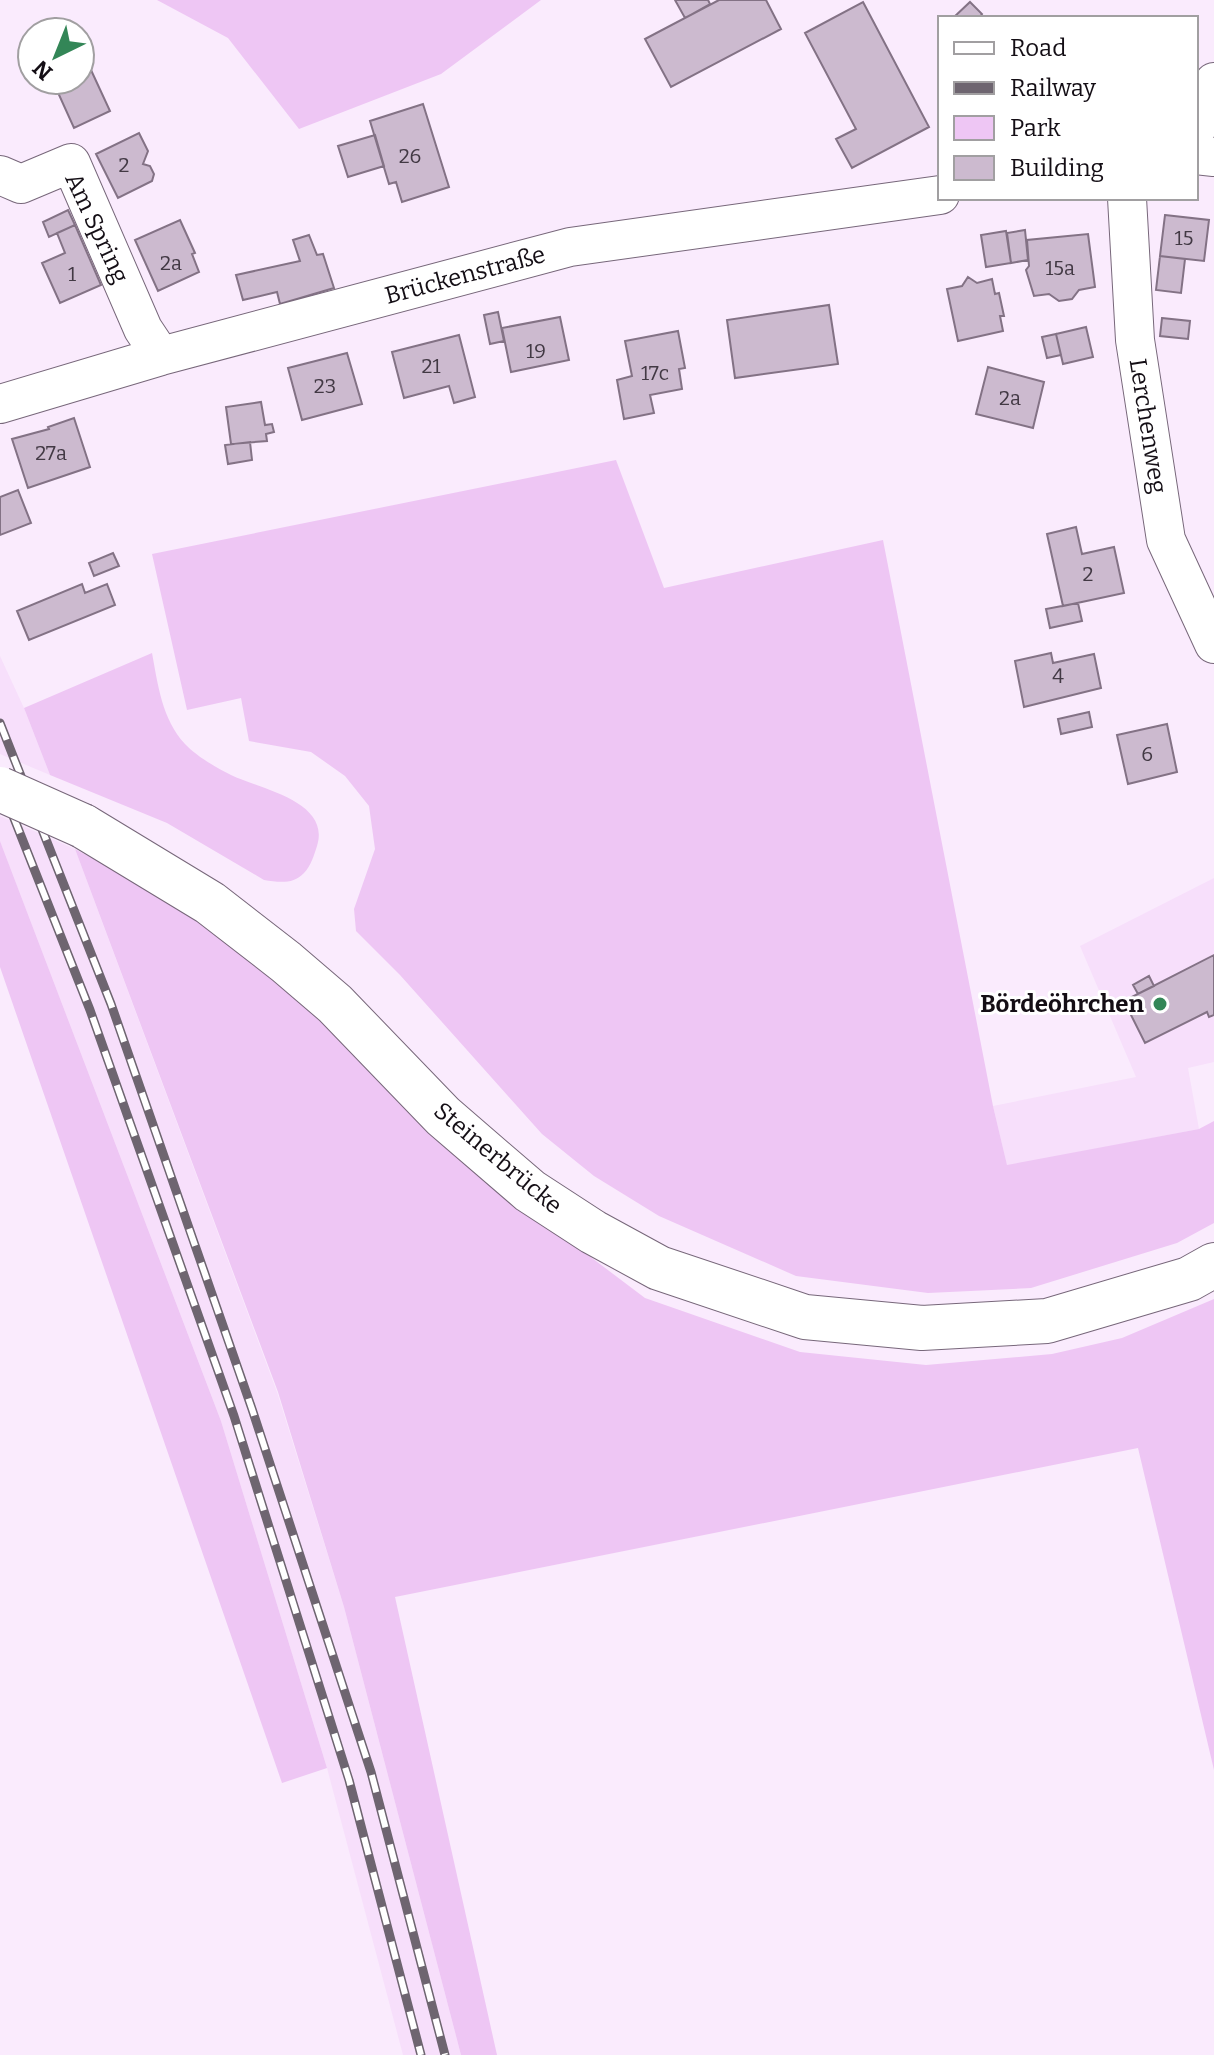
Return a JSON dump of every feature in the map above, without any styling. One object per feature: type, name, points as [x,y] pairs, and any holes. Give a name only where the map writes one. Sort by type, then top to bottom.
[{"type":"street","points":[[1198,125],[1214,82]]},
{"type":"street","name":"Am Spring","points":[[0,175],[21,184],[71,163],[143,329],[161,356]]},
{"type":"street","name":"Brückenstraße","points":[[0,404],[161,356],[570,247],[938,195]]},
{"type":"street","name":"Lerchenweg","points":[[1127,200],[1135,340],[1166,540],[1214,644]]},
{"type":"street","name":"Steinerbrücke","points":[[0,789],[83,826],[210,903],[335,1004],[443,1116],[530,1191],[593,1232],[659,1268],[805,1317],[922,1328],[1047,1321],[1189,1279],[1214,1265]]},
{"type":"shaded area","points":[[0,656],[24,708],[50,775],[0,754]]},
{"type":"shaded area","points":[[0,816],[75,849],[277,1392],[344,1607],[461,2055],[403,2055],[327,1768],[221,1421],[0,841]]},
{"type":"shaded area","name":"Bördeöhrchen","points":[[1214,878],[1214,1062],[1188,1068],[1199,1129],[1007,1166],[993,1106],[1136,1077],[1080,946]]},
{"type":"green space","points":[[157,0],[541,0],[441,74],[299,129],[228,38]]},
{"type":"green space","points":[[616,460],[664,588],[883,540],[1007,1165],[1199,1129],[1214,1121],[1214,1223],[1177,1243],[1031,1288],[928,1293],[796,1276],[659,1216],[594,1176],[542,1134],[400,975],[356,931],[354,909],[375,849],[369,806],[345,776],[311,752],[249,741],[241,698],[187,710],[152,554]]},
{"type":"green space","points":[[152,653],[166,713],[185,744],[225,772],[304,807],[314,818],[319,831],[317,846],[309,867],[300,877],[285,882],[264,880],[167,823],[50,775],[24,708]]},
{"type":"green space","points":[[0,841],[221,1421],[327,1768],[282,1783],[0,967]]},
{"type":"green space","points":[[75,849],[150,889],[235,947],[327,1022],[515,1200],[645,1298],[800,1352],[926,1365],[1052,1354],[1122,1338],[1214,1299],[1214,1770],[1138,1448],[395,1597],[497,2055],[461,2055],[344,1607],[278,1392]]},
{"type":"building","points":[[675,0],[708,0],[710,4],[685,18]]},
{"type":"building","points":[[719,0],[766,0],[781,29],[671,87],[645,39]]},
{"type":"building","points":[[863,2],[929,127],[852,168],[836,139],[856,129],[805,33]]},
{"type":"building","points":[[970,2],[982,14],[980,16],[955,16]]},
{"type":"building","points":[[96,81],[110,111],[74,128],[60,96],[96,96]]},
{"type":"building","points":[[423,104],[449,187],[402,202],[396,182],[389,184],[370,121]]},
{"type":"building","points":[[139,133],[148,151],[143,164],[150,166],[154,174],[152,181],[118,198],[96,154]]},
{"type":"building","points":[[375,135],[384,166],[348,177],[338,146]]},
{"type":"building","points":[[68,210],[75,225],[49,237],[43,222]]},
{"type":"building","points":[[1165,215],[1209,220],[1204,261],[1160,256]]},
{"type":"building","points":[[180,220],[195,253],[192,254],[199,272],[158,291],[135,240]]},
{"type":"building","points":[[75,225],[101,285],[60,303],[42,263],[65,253],[57,233]]},
{"type":"building","points":[[1025,230],[1028,260],[1011,263],[1007,233]]},
{"type":"building","points":[[1006,231],[1011,263],[986,267],[981,235]]},
{"type":"building","points":[[1088,234],[1095,287],[1079,290],[1072,299],[1059,301],[1049,294],[1034,296],[1026,270],[1029,266],[1027,240]]},
{"type":"building","points":[[309,235],[317,255],[323,254],[334,288],[280,304],[277,292],[243,300],[236,275],[300,261],[293,240]]},
{"type":"building","points":[[1160,256],[1185,259],[1181,293],[1156,290]]},
{"type":"building","points":[[968,277],[977,283],[992,279],[1004,316],[1000,316],[1003,331],[958,341],[947,289],[962,286]]},
{"type":"building","points":[[829,305],[838,364],[735,378],[727,320]]},
{"type":"building","points":[[498,312],[504,341],[490,344],[484,315]]},
{"type":"building","points":[[560,317],[569,360],[511,372],[502,328]]},
{"type":"building","points":[[1162,318],[1190,321],[1188,339],[1160,336]]},
{"type":"building","points":[[1086,327],[1093,357],[1063,364],[1056,334]]},
{"type":"building","points":[[678,331],[685,368],[679,369],[682,389],[650,395],[654,413],[624,419],[617,380],[632,376],[625,341]]},
{"type":"building","points":[[1056,334],[1061,355],[1047,358],[1042,337]]},
{"type":"building","points":[[459,335],[475,397],[454,403],[449,386],[404,398],[392,352]]},
{"type":"building","points":[[347,353],[362,404],[302,420],[288,368]]},
{"type":"building","points":[[988,367],[1044,382],[1033,428],[976,414]]},
{"type":"building","points":[[261,402],[265,425],[272,424],[274,432],[266,434],[267,441],[231,444],[226,407]]},
{"type":"building","points":[[74,418],[90,467],[28,488],[12,439]]},
{"type":"building","points":[[250,442],[252,460],[228,464],[225,445]]},
{"type":"building","points":[[18,490],[31,523],[0,535],[0,497]]},
{"type":"building","points":[[1076,527],[1082,554],[1114,547],[1124,593],[1063,606],[1047,534]]},
{"type":"building","points":[[113,553],[119,566],[94,576],[89,563]]},
{"type":"building","points":[[82,584],[85,593],[107,584],[115,605],[29,640],[17,611]]},
{"type":"building","points":[[1078,603],[1082,621],[1050,628],[1046,609]]},
{"type":"building","points":[[1051,653],[1053,663],[1094,654],[1101,688],[1024,707],[1015,661]]},
{"type":"building","points":[[1089,712],[1092,727],[1061,734],[1058,719]]},
{"type":"building","points":[[1167,724],[1177,772],[1128,784],[1117,735]]},
{"type":"building","points":[[1214,955],[1214,1015],[1209,1017],[1207,1012],[1145,1043],[1124,1001]]},
{"type":"building","points":[[1149,976],[1154,986],[1138,994],[1133,985]]},
{"type":"railway","points":[[0,723],[111,1004],[252,1409],[371,1772],[445,2055]]},
{"type":"railway","points":[[0,783],[90,1010],[234,1416],[349,1780],[421,2055]]},
{"type":"place","name":"Bördeöhrchen","points":[[1160,1004]]}]
